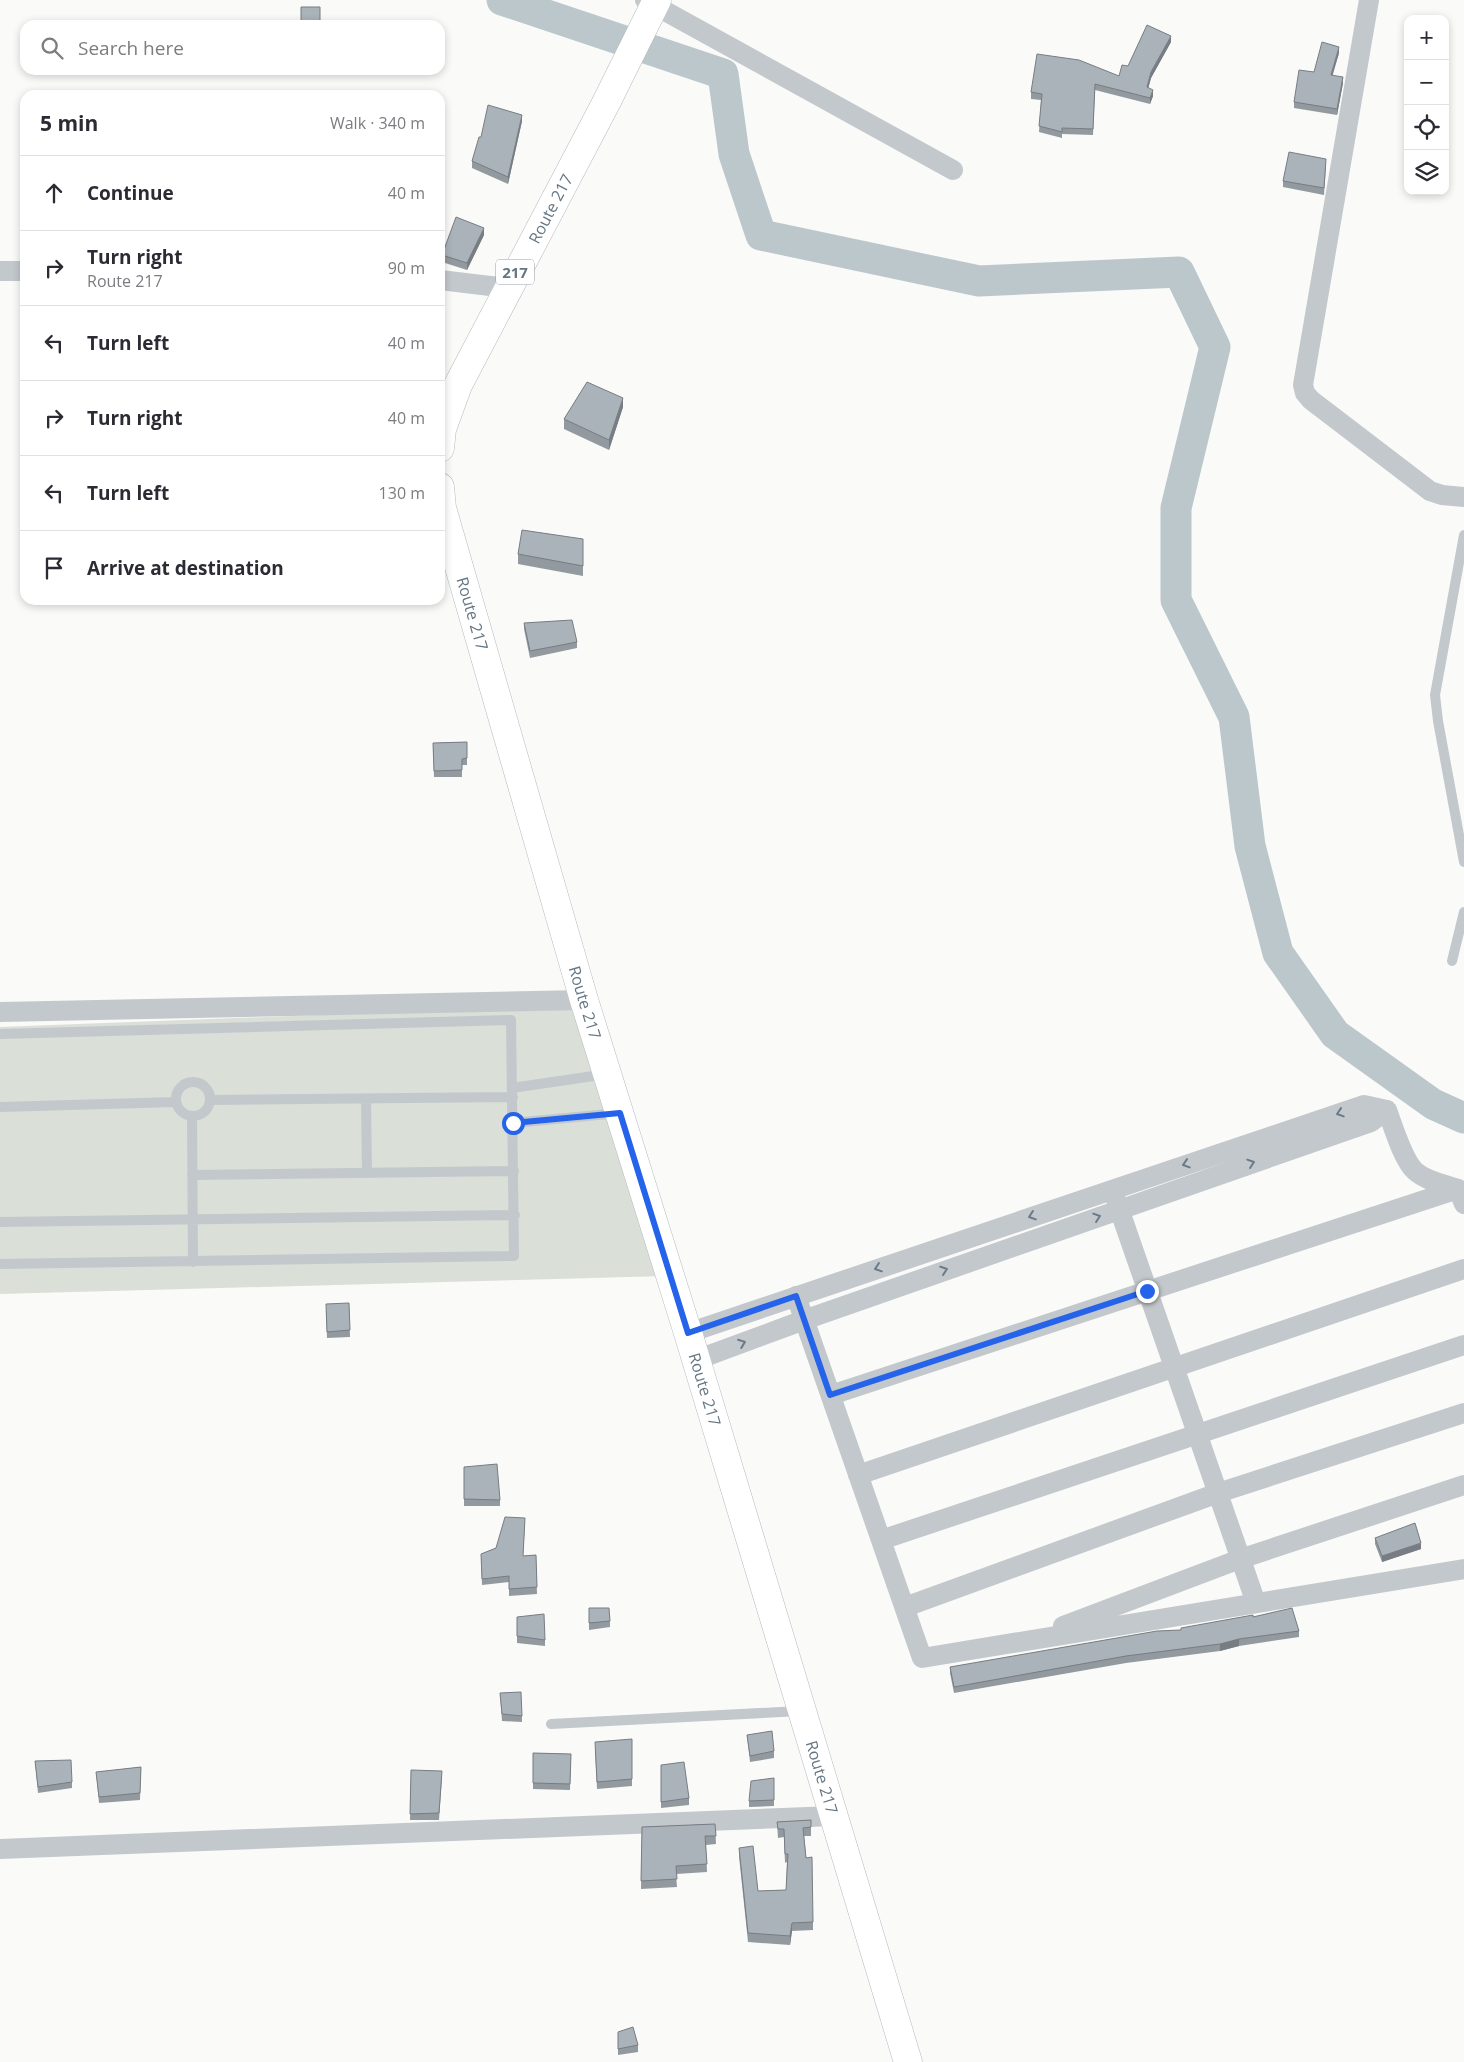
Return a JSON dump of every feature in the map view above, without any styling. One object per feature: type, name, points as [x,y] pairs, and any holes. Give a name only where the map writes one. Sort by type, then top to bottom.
[{"type":"main road","name":"Route 217","points":[[445,421],[458,385],[507,288],[606,103],[651,6]]},
{"type":"main road","name":"Route 217","points":[[445,521],[584,1000],[688,1333],[908,2062]]},
{"type":"street","points":[[1369,0],[1303,385],[1305,393],[1311,400],[1430,490],[1442,495],[1464,497]]},
{"type":"street","points":[[651,6],[953,170]]},
{"type":"street","points":[[0,271],[20,271]]},
{"type":"street","points":[[445,281],[507,288]]},
{"type":"street","points":[[0,1012],[584,1000]]},
{"type":"street","points":[[688,1333],[1364,1105],[1387,1110]]},
{"type":"street","points":[[1387,1110],[1408,1162],[1415,1171],[1461,1196]]},
{"type":"street","points":[[696,1360],[804,1320],[1371,1122],[1387,1110]]},
{"type":"street","points":[[1112,1189],[1256,1604]]},
{"type":"street","points":[[830,1395],[1147,1291],[1461,1196]]},
{"type":"street","points":[[858,1474],[1464,1269]]},
{"type":"street","points":[[796,1296],[922,1658],[1464,1569]]},
{"type":"street","points":[[882,1540],[1196,1433],[1464,1345]]},
{"type":"street","points":[[905,1607],[1218,1493],[1464,1414]]},
{"type":"street","points":[[1021,1642],[1240,1559],[1464,1485]]},
{"type":"street","points":[[0,1848],[834,1816]]},
{"type":"lane","points":[[1464,535],[1435,695],[1464,862]]},
{"type":"lane","points":[[1452,961],[1464,912]]},
{"type":"lane","points":[[0,1034],[511,1020],[514,1171],[514,1256],[0,1264]]},
{"type":"lane","points":[[210,1100],[366,1099],[512,1093],[608,1074]]},
{"type":"lane","points":[[190,1082],[204,1086],[210,1100],[205,1111],[192,1116],[180,1110],[176,1102],[177,1093],[184,1084],[190,1082]]},
{"type":"lane","points":[[366,1099],[367,1174]]},
{"type":"lane","points":[[0,1107],[176,1102]]},
{"type":"lane","points":[[513,1123],[620,1113]]},
{"type":"lane","points":[[192,1116],[193,1262]]},
{"type":"lane","points":[[192,1175],[514,1171]]},
{"type":"lane","points":[[0,1222],[514,1215]]},
{"type":"lane","points":[[551,1724],[803,1711]]},
{"type":"shaded area","points":[[581,1005],[666,1276],[0,1294],[0,1027]]},
{"type":"building","points":[[301,7],[320,7],[320,20],[301,20]]},
{"type":"building","points":[[1147,25],[1171,36],[1151,72],[1147,87],[1153,90],[1150,98],[1095,84],[1093,129],[1062,128],[1062,132],[1039,126],[1042,94],[1031,92],[1037,54],[1079,60],[1119,76],[1122,65],[1128,66]]},
{"type":"building","points":[[1322,42],[1339,47],[1331,75],[1343,77],[1337,109],[1294,102],[1299,70],[1314,72]]},
{"type":"building","points":[[488,105],[522,115],[508,177],[472,161],[479,137],[481,137]]},
{"type":"building","points":[[1289,152],[1326,159],[1324,188],[1283,181]]},
{"type":"building","points":[[456,217],[484,228],[467,263],[445,256],[445,247]]},
{"type":"building","points":[[587,382],[623,398],[609,440],[564,419]]},
{"type":"building","points":[[522,530],[583,539],[583,566],[518,554]]},
{"type":"building","points":[[572,620],[577,642],[530,651],[524,623]]},
{"type":"building","points":[[467,742],[467,758],[462,759],[462,770],[434,771],[433,743]]},
{"type":"building","points":[[349,1303],[350,1330],[327,1332],[326,1304]]},
{"type":"building","points":[[497,1464],[500,1500],[464,1499],[464,1467]]},
{"type":"building","points":[[505,1517],[525,1518],[523,1556],[536,1555],[537,1587],[509,1589],[509,1576],[482,1579],[481,1554],[496,1548]]},
{"type":"building","points":[[1415,1523],[1421,1543],[1382,1556],[1375,1538]]},
{"type":"building","points":[[589,1608],[609,1608],[610,1621],[589,1623]]},
{"type":"building","points":[[1292,1608],[1299,1631],[1239,1639],[1220,1644],[1126,1656],[954,1687],[950,1667],[1157,1631],[1181,1630],[1181,1628],[1253,1615],[1253,1617]]},
{"type":"building","points":[[544,1614],[545,1640],[517,1636],[517,1617]]},
{"type":"building","points":[[521,1692],[522,1716],[502,1714],[500,1693]]},
{"type":"building","points":[[772,1731],[774,1751],[750,1756],[747,1735]]},
{"type":"building","points":[[632,1739],[632,1779],[597,1782],[595,1742]]},
{"type":"building","points":[[533,1753],[571,1754],[570,1784],[533,1783]]},
{"type":"building","points":[[71,1760],[72,1782],[38,1787],[35,1761]]},
{"type":"building","points":[[684,1762],[689,1798],[661,1802],[661,1765]]},
{"type":"building","points":[[141,1767],[140,1793],[99,1797],[96,1772]]},
{"type":"building","points":[[411,1770],[442,1771],[439,1813],[410,1814]]},
{"type":"building","points":[[774,1778],[774,1800],[749,1801],[751,1781]]},
{"type":"building","points":[[811,1820],[811,1827],[803,1828],[806,1858],[812,1857],[813,1922],[792,1923],[790,1936],[748,1933],[739,1848],[753,1846],[758,1891],[786,1890],[788,1854],[785,1854],[784,1829],[778,1829],[777,1822]]},
{"type":"building","points":[[715,1824],[716,1836],[705,1836],[707,1864],[676,1866],[677,1879],[641,1881],[642,1827]]},
{"type":"building","points":[[633,2027],[638,2045],[618,2049],[618,2032]]},
{"type":"waterway","points":[[502,0],[723,74],[734,154],[761,235],[979,281],[1179,272],[1215,347],[1176,508],[1176,600],[1234,717],[1250,846],[1278,953],[1335,1034],[1433,1104],[1464,1118]]},
{"type":"route","points":[[513,1123],[620,1113],[688,1333],[796,1296],[830,1395],[1147,1291]]}]
